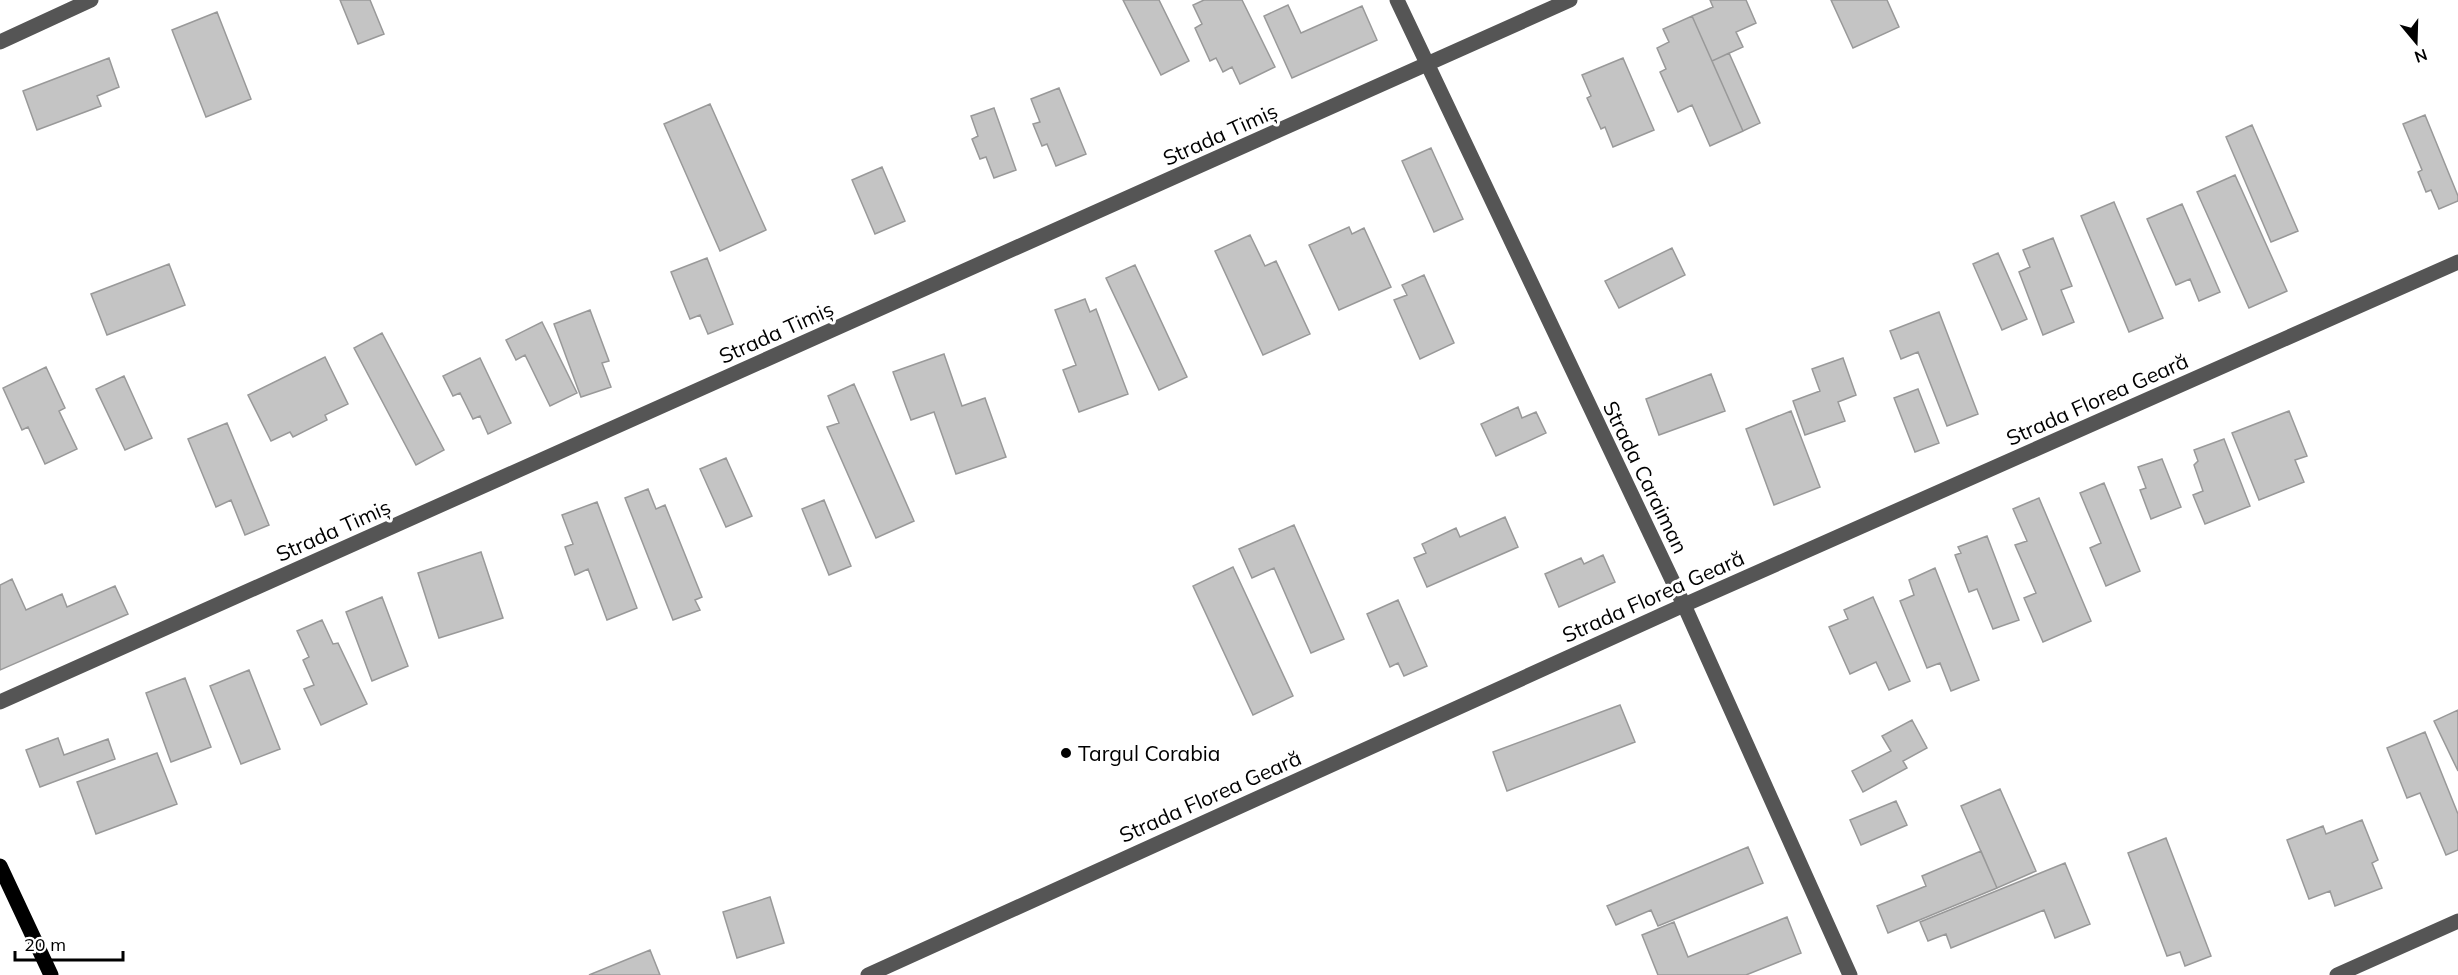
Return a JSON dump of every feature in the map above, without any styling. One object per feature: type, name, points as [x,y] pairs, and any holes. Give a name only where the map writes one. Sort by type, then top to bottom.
[{"type":"main road","points":[[0,866],[51,975]]},
{"type":"street","points":[[0,42],[91,0]]},
{"type":"street","name":"Strada Caraiman","points":[[1397,0],[1684,605],[1850,975]]},
{"type":"street","name":"Strada Timiș","points":[[0,702],[1570,0]]},
{"type":"street","name":"Strada Florea Geară","points":[[868,975],[1684,605],[2458,262]]},
{"type":"street","points":[[2337,975],[2458,921]]},
{"type":"building","points":[[340,0],[370,0],[384,34],[358,44]]},
{"type":"building","points":[[1123,0],[1159,0],[1189,61],[1161,75]]},
{"type":"building","points":[[1204,0],[1242,0],[1275,67],[1240,84],[1232,67],[1223,72],[1216,58],[1210,61],[1195,28],[1202,24],[1193,5]]},
{"type":"building","points":[[1710,0],[1746,0],[1756,23],[1736,32],[1743,47],[1712,61],[1692,16],[1713,7]]},
{"type":"building","points":[[1831,0],[1887,0],[1899,27],[1853,48]]},
{"type":"building","points":[[1288,5],[1301,33],[1362,6],[1377,40],[1292,78],[1264,16]]},
{"type":"building","points":[[217,12],[251,99],[206,117],[172,30]]},
{"type":"building","points":[[1692,16],[1743,131],[1710,146],[1692,105],[1678,112],[1660,72],[1666,69],[1657,48],[1669,42],[1663,29]]},
{"type":"building","points":[[1729,53],[1760,123],[1743,131],[1712,61]]},
{"type":"building","points":[[109,58],[119,87],[97,96],[101,106],[37,130],[23,91]]},
{"type":"building","points":[[1623,58],[1654,130],[1613,147],[1605,127],[1601,129],[1587,98],[1591,96],[1582,75]]},
{"type":"building","points":[[1059,88],[1086,154],[1056,166],[1047,144],[1042,146],[1033,124],[1040,122],[1031,99]]},
{"type":"building","points":[[710,104],[766,230],[720,251],[664,124]]},
{"type":"building","points":[[994,108],[1016,170],[994,178],[986,157],[980,159],[972,139],[978,136],[971,116]]},
{"type":"building","points":[[2425,115],[2458,196],[2458,201],[2439,209],[2431,190],[2426,192],[2418,172],[2422,170],[2403,124]]},
{"type":"building","points":[[2252,125],[2298,231],[2271,242],[2226,137]]},
{"type":"building","points":[[1431,148],[1463,219],[1434,232],[1402,161]]},
{"type":"building","points":[[882,167],[905,221],[875,234],[852,180]]},
{"type":"building","points":[[2235,175],[2287,291],[2249,308],[2197,192]]},
{"type":"building","points":[[2114,202],[2163,318],[2129,332],[2081,216]]},
{"type":"building","points":[[2182,204],[2220,292],[2199,301],[2190,279],[2176,285],[2147,219]]},
{"type":"building","points":[[1349,227],[1352,234],[1364,228],[1391,287],[1339,310],[1309,245]]},
{"type":"building","points":[[1250,235],[1265,266],[1276,261],[1310,334],[1263,355],[1215,251]]},
{"type":"building","points":[[2053,238],[2072,286],[2061,290],[2074,322],[2043,335],[2019,272],[2030,267],[2023,250]]},
{"type":"building","points":[[1672,248],[1685,275],[1619,308],[1605,281]]},
{"type":"building","points":[[1998,253],[2027,319],[2002,330],[1973,264]]},
{"type":"building","points":[[707,258],[733,324],[708,334],[700,315],[690,319],[671,272]]},
{"type":"building","points":[[169,264],[185,305],[107,335],[91,294]]},
{"type":"building","points":[[1135,265],[1187,377],[1159,390],[1106,278]]},
{"type":"building","points":[[1424,275],[1454,343],[1420,359],[1394,300],[1407,295],[1402,285]]},
{"type":"building","points":[[1085,299],[1090,312],[1096,309],[1128,394],[1079,412],[1063,370],[1076,365],[1055,310]]},
{"type":"building","points":[[590,310],[609,361],[602,363],[611,387],[581,397],[554,324]]},
{"type":"building","points":[[1939,312],[1978,414],[1947,426],[1918,352],[1901,359],[1890,331]]},
{"type":"building","points":[[542,322],[577,393],[550,406],[525,355],[516,360],[506,340]]},
{"type":"building","points":[[382,333],[444,450],[416,465],[354,348]]},
{"type":"building","points":[[944,354],[962,406],[985,398],[1006,457],[956,474],[934,412],[911,420],[893,372]]},
{"type":"building","points":[[325,357],[348,404],[325,415],[327,420],[293,437],[290,432],[271,441],[248,395]]},
{"type":"building","points":[[480,358],[511,423],[488,434],[480,416],[473,419],[460,393],[453,396],[443,376]]},
{"type":"building","points":[[1843,358],[1856,395],[1838,402],[1845,421],[1805,435],[1793,401],[1820,391],[1812,369]]},
{"type":"building","points":[[46,367],[65,408],[59,411],[77,449],[45,464],[28,427],[22,430],[3,388]]},
{"type":"building","points":[[1711,374],[1725,411],[1659,435],[1646,399]]},
{"type":"building","points":[[124,376],[152,438],[125,450],[96,389]]},
{"type":"building","points":[[854,384],[914,521],[876,538],[827,427],[839,423],[828,396]]},
{"type":"building","points":[[1918,389],[1939,443],[1915,452],[1894,398]]},
{"type":"building","points":[[1518,407],[1522,418],[1536,412],[1546,433],[1496,456],[1481,424]]},
{"type":"building","points":[[1791,411],[1820,487],[1774,505],[1746,429]]},
{"type":"building","points":[[2289,411],[2307,456],[2295,460],[2304,482],[2259,500],[2232,433]]},
{"type":"building","points":[[227,423],[269,525],[245,535],[231,500],[216,507],[188,439]]},
{"type":"building","points":[[2224,439],[2250,506],[2205,524],[2193,495],[2203,491],[2194,465],[2198,461],[2194,450]]},
{"type":"building","points":[[726,458],[752,516],[726,527],[700,469]]},
{"type":"building","points":[[2162,459],[2181,507],[2151,519],[2140,490],[2146,488],[2138,467]]},
{"type":"building","points":[[2104,483],[2140,571],[2106,586],[2090,548],[2101,543],[2080,493]]},
{"type":"building","points":[[648,489],[656,509],[665,505],[702,597],[695,600],[700,610],[673,620],[625,498]]},
{"type":"building","points":[[2039,498],[2091,621],[2043,642],[2024,598],[2036,593],[2015,545],[2027,541],[2013,509]]},
{"type":"building","points":[[824,500],[851,566],[829,575],[802,509]]},
{"type":"building","points":[[597,502],[637,608],[607,620],[588,569],[575,575],[565,547],[573,544],[562,515]]},
{"type":"building","points":[[1505,517],[1518,547],[1427,587],[1414,558],[1426,553],[1422,544],[1456,528],[1460,537]]},
{"type":"building","points":[[1294,525],[1344,639],[1311,653],[1274,568],[1252,578],[1239,549]]},
{"type":"building","points":[[1987,536],[2019,620],[1993,629],[1977,589],[1969,592],[1955,555],[1961,553],[1958,547]]},
{"type":"building","points":[[481,552],[503,618],[439,638],[418,573]]},
{"type":"building","points":[[1603,555],[1615,582],[1559,607],[1545,574],[1581,558],[1584,564]]},
{"type":"building","points":[[1233,567],[1293,696],[1253,715],[1193,586]]},
{"type":"building","points":[[1935,568],[1979,680],[1951,691],[1940,663],[1927,668],[1900,601],[1914,595],[1909,580]]},
{"type":"building","points":[[12,579],[26,610],[62,594],[67,607],[115,586],[128,614],[0,670],[0,585]]},
{"type":"building","points":[[382,597],[408,666],[372,681],[346,612]]},
{"type":"building","points":[[1873,597],[1910,681],[1889,690],[1876,662],[1850,674],[1829,627],[1848,619],[1844,610]]},
{"type":"building","points":[[1398,600],[1427,666],[1404,676],[1398,663],[1390,667],[1367,614]]},
{"type":"building","points":[[322,620],[333,644],[338,643],[367,704],[321,725],[304,689],[314,685],[303,660],[309,657],[297,631]]},
{"type":"building","points":[[249,670],[280,749],[241,764],[210,686]]},
{"type":"building","points":[[185,678],[211,747],[171,762],[146,693]]},
{"type":"building","points":[[1620,705],[1635,742],[1507,791],[1493,752]]},
{"type":"building","points":[[2458,710],[2458,771],[2434,721]]},
{"type":"building","points":[[1912,720],[1927,748],[1903,761],[1907,768],[1863,792],[1852,771],[1891,751],[1882,736]]},
{"type":"building","points":[[2425,732],[2458,814],[2458,850],[2446,855],[2420,793],[2407,798],[2387,748]]},
{"type":"building","points":[[58,738],[64,755],[108,739],[115,759],[40,787],[26,750]]},
{"type":"building","points":[[157,753],[177,804],[96,834],[77,782]]},
{"type":"building","points":[[2000,789],[2036,871],[1997,888],[1961,806]]},
{"type":"building","points":[[1896,801],[1907,825],[1861,845],[1850,820]]},
{"type":"building","points":[[2362,820],[2378,860],[2372,863],[2382,888],[2335,906],[2330,891],[2309,899],[2287,840],[2323,826],[2326,834]]},
{"type":"building","points":[[2166,838],[2211,956],[2185,966],[2180,952],[2167,956],[2128,853]]},
{"type":"building","points":[[1748,847],[1763,883],[1658,926],[1651,910],[1616,925],[1607,906]]},
{"type":"building","points":[[1981,851],[1997,888],[1888,933],[1877,906],[1926,886],[1922,876]]},
{"type":"building","points":[[2065,863],[2090,924],[2055,938],[2044,910],[1951,948],[1946,934],[1928,941],[1920,922]]},
{"type":"building","points":[[770,897],[784,943],[737,958],[723,912]]},
{"type":"building","points":[[1787,917],[1801,953],[1746,975],[1658,975],[1642,935],[1674,922],[1688,957]]},
{"type":"building","points":[[650,950],[660,975],[589,975]]},
{"type":"place","name":"Targul Corabia","points":[[1066,753]]}]
